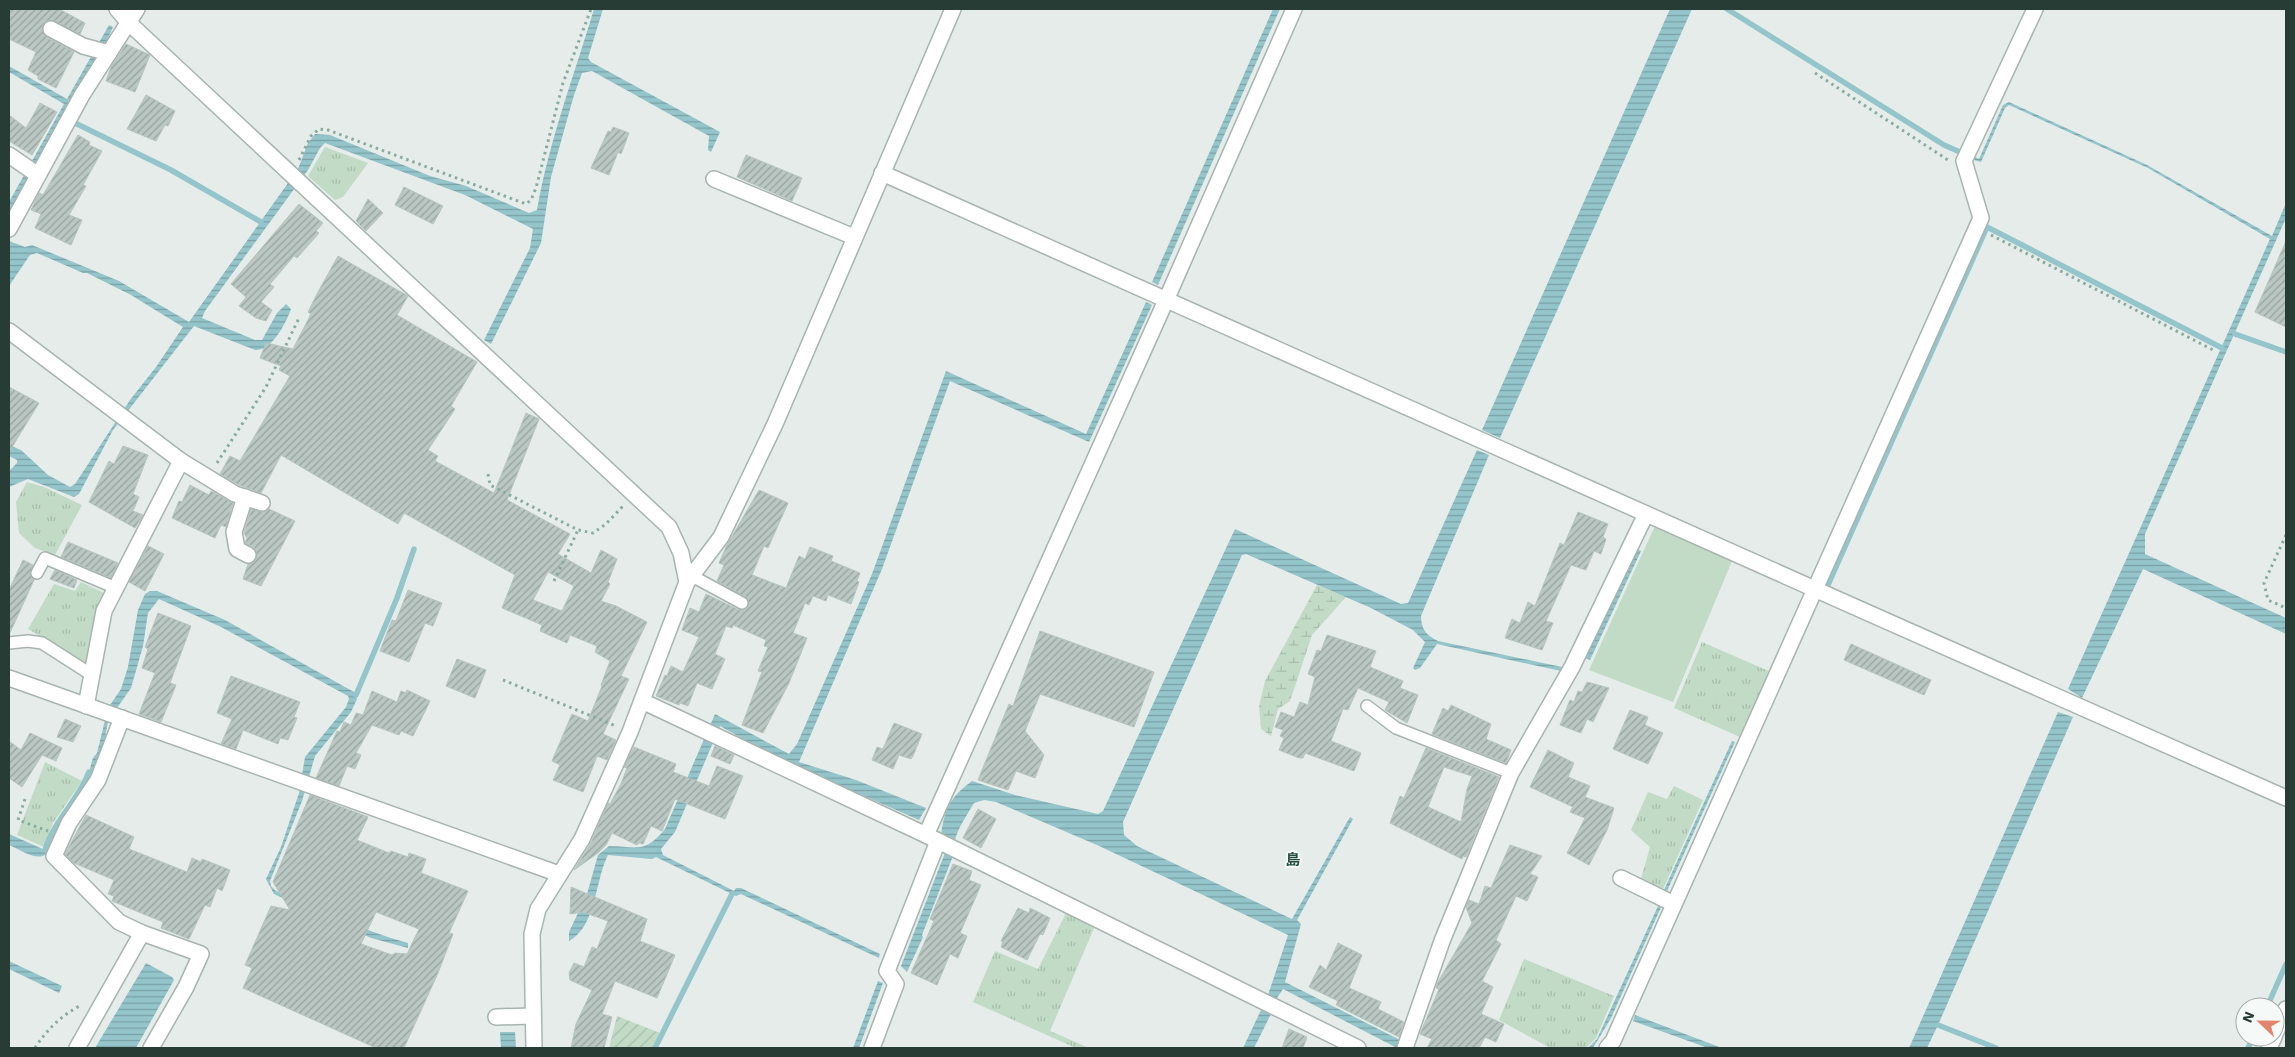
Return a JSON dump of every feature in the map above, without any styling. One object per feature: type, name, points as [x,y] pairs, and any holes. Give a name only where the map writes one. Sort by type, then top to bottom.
[{"type":"street","points":[[117,9],[129,23],[669,527],[690,579]]},
{"type":"street","points":[[9,229],[82,95],[137,9]]},
{"type":"street","points":[[534,1048],[532,934],[538,909],[558,874],[582,840],[630,732],[690,579],[721,537],[775,424],[854,236],[953,9]]},
{"type":"street","points":[[872,1048],[896,984],[886,971],[932,838],[1294,9]]},
{"type":"street","points":[[1607,1048],[1613,1041],[1981,218],[1964,161],[2035,9]]},
{"type":"street","points":[[51,29],[83,46],[109,54]]},
{"type":"street","points":[[9,155],[38,175]]},
{"type":"street","points":[[882,173],[1167,298],[1814,590],[2286,798]]},
{"type":"street","points":[[714,179],[854,236]]},
{"type":"street","points":[[9,331],[181,461],[235,494],[262,503]]},
{"type":"street","points":[[86,706],[104,611],[181,461]]},
{"type":"street","points":[[245,497],[234,532],[237,548],[248,555]]},
{"type":"street","points":[[1405,1048],[1442,941],[1511,773],[1572,667],[1646,514]]},
{"type":"street","points":[[9,678],[558,874]]},
{"type":"street","points":[[642,701],[932,838],[1358,1048]]},
{"type":"street","points":[[122,718],[98,780],[69,823],[54,856],[119,922],[142,934],[201,954],[186,987],[151,1048]]},
{"type":"street","points":[[1621,878],[1674,904]]},
{"type":"street","points":[[77,1048],[142,934]]},
{"type":"street","points":[[496,1017],[532,1016]]},
{"type":"lane","points":[[37,573],[45,558],[116,588]]},
{"type":"lane","points":[[690,579],[742,603]]},
{"type":"lane","points":[[9,643],[28,641],[42,643],[92,675]]},
{"type":"lane","points":[[1366,706],[1396,728],[1511,773]]},
{"type":"path","points":[[288,172],[298,160],[311,136],[318,129],[328,130],[526,204],[531,200],[536,188],[563,83],[591,9]]},
{"type":"path","points":[[1815,73],[1968,174]]},
{"type":"path","points":[[1977,227],[2215,351]]},
{"type":"path","points":[[208,476],[266,387],[299,318]]},
{"type":"path","points":[[488,474],[490,485],[578,530],[593,533],[606,524],[634,494]]},
{"type":"path","points":[[554,581],[578,530]]},
{"type":"path","points":[[2286,535],[2264,583],[2268,600],[2286,608]]},
{"type":"path","points":[[503,680],[630,732]]},
{"type":"path","points":[[25,799],[18,820],[63,837]]},
{"type":"path","points":[[35,1048],[44,1033],[66,1014],[95,997],[109,992]]},
{"type":"green space","points":[[325,147],[368,163],[343,197],[335,200],[308,176]]},
{"type":"green space","points":[[27,482],[44,487],[82,505],[55,555],[35,548],[19,533],[16,502]]},
{"type":"green space","points":[[1655,526],[1732,561],[1673,702],[1589,670]]},
{"type":"green space","points":[[81,582],[104,593],[86,663],[28,629],[54,584],[75,591]]},
{"type":"green space","points":[[1317,585],[1346,597],[1312,635],[1290,701],[1278,709],[1271,736],[1261,729],[1259,706],[1265,681]]},
{"type":"green space","points":[[1702,642],[1771,672],[1740,737],[1674,708]]},
{"type":"green space","points":[[45,762],[82,781],[53,823],[44,847],[17,835]]},
{"type":"green space","points":[[1674,786],[1703,800],[1663,889],[1641,879],[1650,847],[1631,830],[1648,792],[1667,799]]},
{"type":"green space","points":[[1067,911],[1095,926],[1050,1031],[1089,1048],[1076,1048],[973,1002],[995,951],[1038,969]]},
{"type":"green space","points":[[1524,959],[1614,996],[1596,1038],[1586,1048],[1550,1048],[1499,1020]]},
{"type":"green space","points":[[617,1016],[660,1033],[652,1048],[609,1048]]},
{"type":"water","points":[[594,9],[603,9],[588,58],[591,62],[720,132],[711,152],[708,150],[709,136],[592,71],[582,73],[551,177],[541,243],[491,344],[484,340],[530,248],[533,229],[465,195],[325,143],[320,148],[308,170],[205,311],[202,318],[255,340],[262,340],[277,313],[286,304],[291,309],[286,321],[273,341],[261,349],[255,350],[194,326],[113,430],[79,494],[74,497],[28,479],[9,487],[9,471],[17,463],[17,460],[9,456],[9,445],[21,450],[48,475],[70,487],[75,484],[130,400],[156,367],[183,327],[131,295],[87,273],[37,253],[30,255],[9,286],[9,241],[25,247],[32,245],[119,281],[189,322],[298,169],[308,143],[315,134],[330,135],[430,176],[466,186],[529,213],[537,210],[555,134]]},
{"type":"water","points":[[1273,9],[1280,9],[1158,285],[1152,282]]},
{"type":"water","points":[[1670,9],[1692,9],[1500,438],[1482,430]]},
{"type":"water","points":[[109,25],[113,27],[104,47],[9,213],[9,202],[64,104],[9,72],[9,66],[67,99]]},
{"type":"water","points":[[2009,102],[2147,165],[2272,236],[2286,203],[2286,218],[2145,534],[2145,554],[2286,618],[2286,634],[2143,569],[2082,698],[2068,689],[2270,239],[2148,168],[2009,105],[2005,108],[1981,162],[1974,160],[1975,157],[1979,159],[2003,105]]},
{"type":"water","points":[[1146,302],[1152,305],[1089,442],[950,381],[882,569],[799,762],[856,780],[926,808],[919,820],[775,757],[720,726],[675,832],[661,849],[663,855],[734,891],[736,888],[741,888],[880,954],[879,958],[741,894],[736,896],[656,857],[652,859],[608,855],[590,914],[578,934],[569,941],[569,932],[587,894],[598,855],[609,846],[641,847],[652,842],[665,829],[715,714],[789,754],[797,744],[872,574],[946,371],[1086,434]]},
{"type":"water","points":[[1477,450],[1489,455],[1421,616],[1423,628],[1427,634],[1438,641],[1562,667],[1561,671],[1437,644],[1420,668],[1415,670],[1413,668],[1425,642],[1413,630],[1371,608],[1246,554],[1242,555],[1123,822],[1124,835],[1137,846],[1292,919],[1350,817],[1353,819],[1297,920],[1301,924],[1285,982],[1416,1048],[1397,1048],[1283,989],[1275,1001],[1267,998],[1288,935],[1097,845],[996,802],[984,800],[974,803],[959,828],[954,842],[953,856],[922,935],[923,937],[907,972],[901,966],[950,840],[941,836],[946,811],[953,799],[964,787],[972,781],[1015,795],[1098,814],[1103,811],[1235,529],[1401,604],[1408,603]]},
{"type":"water","points":[[1637,549],[1641,551],[1590,660],[1585,658]]},
{"type":"water","points":[[150,591],[157,591],[225,620],[354,692],[357,699],[351,712],[315,756],[302,801],[270,881],[271,886],[276,891],[325,913],[408,943],[408,948],[371,938],[274,894],[266,879],[281,847],[299,793],[305,757],[346,707],[349,699],[348,696],[221,627],[159,599],[148,613],[143,646],[131,688],[108,721],[104,744],[92,772],[89,772],[93,758],[97,753],[108,708],[121,689],[128,667],[138,610],[145,594]]},
{"type":"water","points":[[2058,712],[2073,717],[1938,1025],[1927,1048],[1909,1048]]},
{"type":"water","points":[[1732,741],[1735,742],[1667,891],[1664,890]]},
{"type":"water","points":[[9,834],[45,850],[46,854],[38,857],[33,856],[9,845]]},
{"type":"water","points":[[1659,904],[1662,905],[1611,1018],[1593,1048],[1588,1048],[1597,1039]]},
{"type":"water","points":[[9,961],[62,986],[59,993],[9,969]]},
{"type":"water","points":[[146,963],[172,977],[174,980],[136,1048],[95,1048]]},
{"type":"water","points":[[878,981],[883,983],[859,1048],[853,1048]]},
{"type":"water","points":[[1261,1010],[1271,1014],[1254,1048],[1243,1048]]},
{"type":"water","points":[[1635,1015],[1722,1048],[1708,1048],[1633,1021]]},
{"type":"water","points":[[500,1032],[515,1032],[516,1048],[501,1048]]},
{"type":"building","points":[[9,9],[59,9],[85,23],[80,34],[55,21],[46,21],[43,25],[42,30],[46,37],[74,52],[56,88],[38,79],[38,76],[28,70],[36,52],[9,39]]},
{"type":"building","points":[[126,44],[150,55],[135,92],[106,81],[111,67]]},
{"type":"building","points":[[146,95],[175,111],[168,126],[165,125],[156,141],[127,129]]},
{"type":"building","points":[[40,103],[57,112],[32,155],[9,141],[9,115],[26,128]]},
{"type":"building","points":[[613,127],[629,133],[621,154],[618,152],[609,175],[591,168],[608,131],[611,132]]},
{"type":"building","points":[[78,135],[90,142],[89,145],[102,151],[83,185],[86,186],[69,215],[82,220],[71,245],[35,228],[41,214],[31,210],[39,193],[43,195]]},
{"type":"building","points":[[746,155],[802,178],[792,201],[737,177]]},
{"type":"building","points":[[404,187],[443,206],[433,224],[395,205]]},
{"type":"building","points":[[368,199],[383,213],[366,231],[356,221]]},
{"type":"building","points":[[299,204],[323,223],[316,231],[319,233],[297,258],[294,256],[270,284],[274,287],[261,302],[272,310],[266,321],[256,318],[239,306],[246,297],[231,284]]},
{"type":"building","points":[[2286,241],[2286,327],[2255,312]]},
{"type":"building","points":[[338,256],[408,296],[397,315],[477,362],[451,406],[455,409],[428,450],[438,456],[435,461],[494,493],[526,413],[539,419],[507,500],[570,534],[558,554],[591,573],[601,550],[617,559],[608,582],[610,584],[601,601],[616,606],[647,622],[621,676],[629,679],[603,734],[616,740],[607,760],[597,756],[583,792],[553,780],[560,765],[552,761],[572,714],[588,721],[602,686],[610,661],[595,652],[597,646],[570,635],[567,643],[540,631],[542,625],[502,608],[515,575],[404,513],[398,524],[281,455],[261,493],[239,485],[220,474],[230,456],[240,461],[290,376],[279,370],[281,366],[260,358],[266,343],[293,349],[311,314],[308,312]],"holes":[[[548,572],[574,586],[562,611],[533,600]]]},
{"type":"building","points":[[9,387],[39,403],[9,452]]},
{"type":"building","points":[[123,446],[148,455],[133,494],[139,497],[133,511],[143,515],[135,528],[89,502],[109,461],[114,464]]},
{"type":"building","points":[[190,485],[209,495],[211,491],[233,503],[226,527],[221,525],[215,538],[172,518],[179,501],[182,502]]},
{"type":"building","points":[[759,490],[788,503],[768,548],[764,546],[752,575],[786,588],[799,556],[805,559],[810,547],[833,556],[831,561],[860,573],[857,581],[859,582],[851,604],[828,595],[826,601],[813,596],[809,605],[805,603],[793,633],[807,638],[789,683],[763,733],[742,725],[762,672],[758,671],[768,647],[764,646],[766,640],[733,625],[732,628],[726,626],[715,654],[725,659],[712,689],[697,683],[688,706],[680,703],[679,705],[656,696],[671,666],[683,672],[699,637],[682,630],[690,608],[699,612],[706,594],[739,610],[745,610],[749,606],[746,597],[717,581],[724,565],[719,563],[727,545]]},
{"type":"building","points":[[251,509],[263,512],[269,509],[295,521],[261,586],[243,579],[248,564],[253,563],[257,555],[254,547],[245,543],[247,538],[244,533]]},
{"type":"building","points":[[1578,512],[1608,524],[1603,537],[1606,539],[1601,554],[1594,551],[1586,570],[1571,565],[1546,621],[1553,623],[1542,650],[1505,638],[1512,619],[1520,623],[1528,602],[1535,606],[1560,543],[1564,545]]},
{"type":"building","points":[[68,542],[118,563],[111,578],[61,557]]},
{"type":"building","points":[[148,546],[164,554],[145,591],[129,582]]},
{"type":"building","points":[[23,560],[33,565],[30,574],[34,580],[9,635],[9,590]]},
{"type":"building","points":[[55,570],[77,580],[74,588],[50,579]]},
{"type":"building","points":[[408,590],[442,603],[433,626],[425,623],[409,662],[380,651],[392,620],[396,621]]},
{"type":"building","points":[[158,613],[191,626],[170,683],[176,685],[161,722],[139,714],[155,673],[142,668],[148,649],[145,647]]},
{"type":"building","points":[[1040,631],[1154,672],[1134,727],[1040,694],[1025,731],[1044,755],[1035,778],[1016,771],[1008,790],[978,780],[1009,704],[1013,706]]},
{"type":"building","points":[[1327,635],[1376,651],[1370,667],[1403,681],[1400,688],[1418,695],[1407,723],[1385,710],[1389,702],[1358,688],[1348,710],[1343,709],[1331,741],[1361,753],[1354,771],[1305,753],[1303,758],[1299,758],[1279,750],[1284,738],[1280,736],[1283,730],[1275,727],[1281,712],[1294,717],[1300,702],[1308,705],[1315,677],[1308,674],[1317,650],[1321,651]]},
{"type":"building","points":[[1851,644],[1931,680],[1924,695],[1844,660]]},
{"type":"building","points":[[457,659],[486,670],[475,698],[446,686]]},
{"type":"building","points":[[231,676],[300,702],[294,717],[297,718],[288,740],[280,738],[278,744],[243,730],[236,749],[221,744],[232,719],[217,713]]},
{"type":"building","points":[[1587,682],[1609,688],[1593,722],[1587,719],[1581,733],[1560,725],[1570,700],[1574,702],[1578,691],[1582,692]]},
{"type":"building","points":[[407,690],[430,701],[413,736],[401,731],[399,735],[372,725],[356,753],[361,755],[355,769],[347,766],[339,786],[316,778],[337,731],[340,732],[344,722],[351,725],[356,713],[363,715],[372,691],[397,702],[401,691],[406,693]]},
{"type":"building","points":[[1451,705],[1491,724],[1486,739],[1511,750],[1506,763],[1432,734],[1443,708],[1448,711]]},
{"type":"building","points":[[1630,710],[1648,717],[1645,725],[1663,733],[1648,764],[1613,749]]},
{"type":"building","points":[[65,719],[81,726],[73,742],[57,737]]},
{"type":"building","points":[[894,723],[922,734],[911,759],[899,755],[893,769],[872,760],[877,747],[883,749]]},
{"type":"building","points":[[30,733],[62,748],[56,761],[42,755],[22,787],[9,778],[9,741],[21,750]]},
{"type":"building","points":[[715,746],[734,755],[730,764],[711,756]]},
{"type":"building","points":[[634,747],[676,764],[673,772],[709,786],[717,766],[743,776],[725,819],[675,799],[662,831],[651,826],[643,844],[639,843],[637,845],[612,833],[606,845],[598,853],[574,870],[591,843],[608,803],[610,804],[621,784],[627,768],[624,767]]},
{"type":"building","points":[[1426,748],[1499,777],[1466,857],[1463,856],[1462,859],[1390,823],[1400,796],[1404,798]],"holes":[[[1444,767],[1472,776],[1467,789],[1461,822],[1428,807]]]},
{"type":"building","points":[[1548,750],[1574,763],[1568,777],[1590,786],[1585,797],[1614,808],[1607,830],[1589,865],[1567,853],[1585,818],[1570,812],[1573,807],[1530,787]]},
{"type":"building","points":[[310,795],[368,817],[357,840],[389,853],[391,851],[408,857],[409,853],[426,859],[421,873],[468,891],[449,933],[453,934],[438,973],[404,1048],[376,1048],[243,988],[252,968],[245,965],[271,906],[290,910],[273,882]],"holes":[[[376,912],[419,929],[407,954],[395,953],[392,955],[361,944]]]},
{"type":"building","points":[[978,809],[996,819],[981,848],[963,838]]},
{"type":"building","points":[[86,815],[134,837],[129,849],[187,872],[192,858],[201,862],[202,859],[230,870],[222,891],[217,888],[210,907],[205,905],[189,939],[161,928],[163,922],[112,901],[114,896],[108,894],[114,880],[74,863],[65,854]]},
{"type":"building","points":[[1510,845],[1542,856],[1530,874],[1538,877],[1527,901],[1516,896],[1496,940],[1501,944],[1482,981],[1493,987],[1481,1014],[1504,1024],[1496,1042],[1485,1037],[1479,1048],[1427,1048],[1432,1039],[1420,1034],[1439,989],[1436,988],[1438,982],[1472,923],[1466,907],[1469,900],[1479,904],[1485,886],[1491,888]]},
{"type":"building","points":[[953,864],[972,871],[969,880],[981,885],[960,933],[967,936],[958,958],[950,954],[937,985],[911,973],[934,921],[930,919]]},
{"type":"building","points":[[571,887],[647,919],[640,941],[675,955],[657,998],[615,981],[602,1014],[612,1017],[604,1048],[571,1048],[576,1024],[592,990],[570,980],[569,973],[574,963],[584,967],[592,947],[597,949],[608,921],[583,912],[570,914]]},
{"type":"building","points":[[1018,908],[1029,913],[1030,908],[1050,918],[1043,935],[1040,934],[1027,960],[1001,947],[1003,942],[1001,941]]},
{"type":"building","points":[[1338,943],[1362,955],[1349,988],[1381,1002],[1378,1009],[1404,1022],[1399,1037],[1336,1005],[1338,1001],[1309,987],[1320,965],[1326,970]]},
{"type":"building","points":[[1289,1029],[1307,1037],[1303,1048],[1282,1048]]},
{"type":"waterway","points":[[1727,9],[1944,145],[1960,152]]},
{"type":"waterway","points":[[75,123],[171,170],[261,222]]},
{"type":"waterway","points":[[1828,585],[1987,227],[2222,348]]},
{"type":"waterway","points":[[2235,334],[2286,352]]},
{"type":"waterway","points":[[356,695],[397,598],[414,549]]},
{"type":"waterway","points":[[45,850],[54,829],[79,792],[89,772]]},
{"type":"waterway","points":[[655,1048],[732,894]]},
{"type":"waterway","points":[[2271,997],[2286,964]]},
{"type":"waterway","points":[[1938,1025],[1996,1048]]},
{"type":"district","name":"島","points":[[1293,860]]}]
